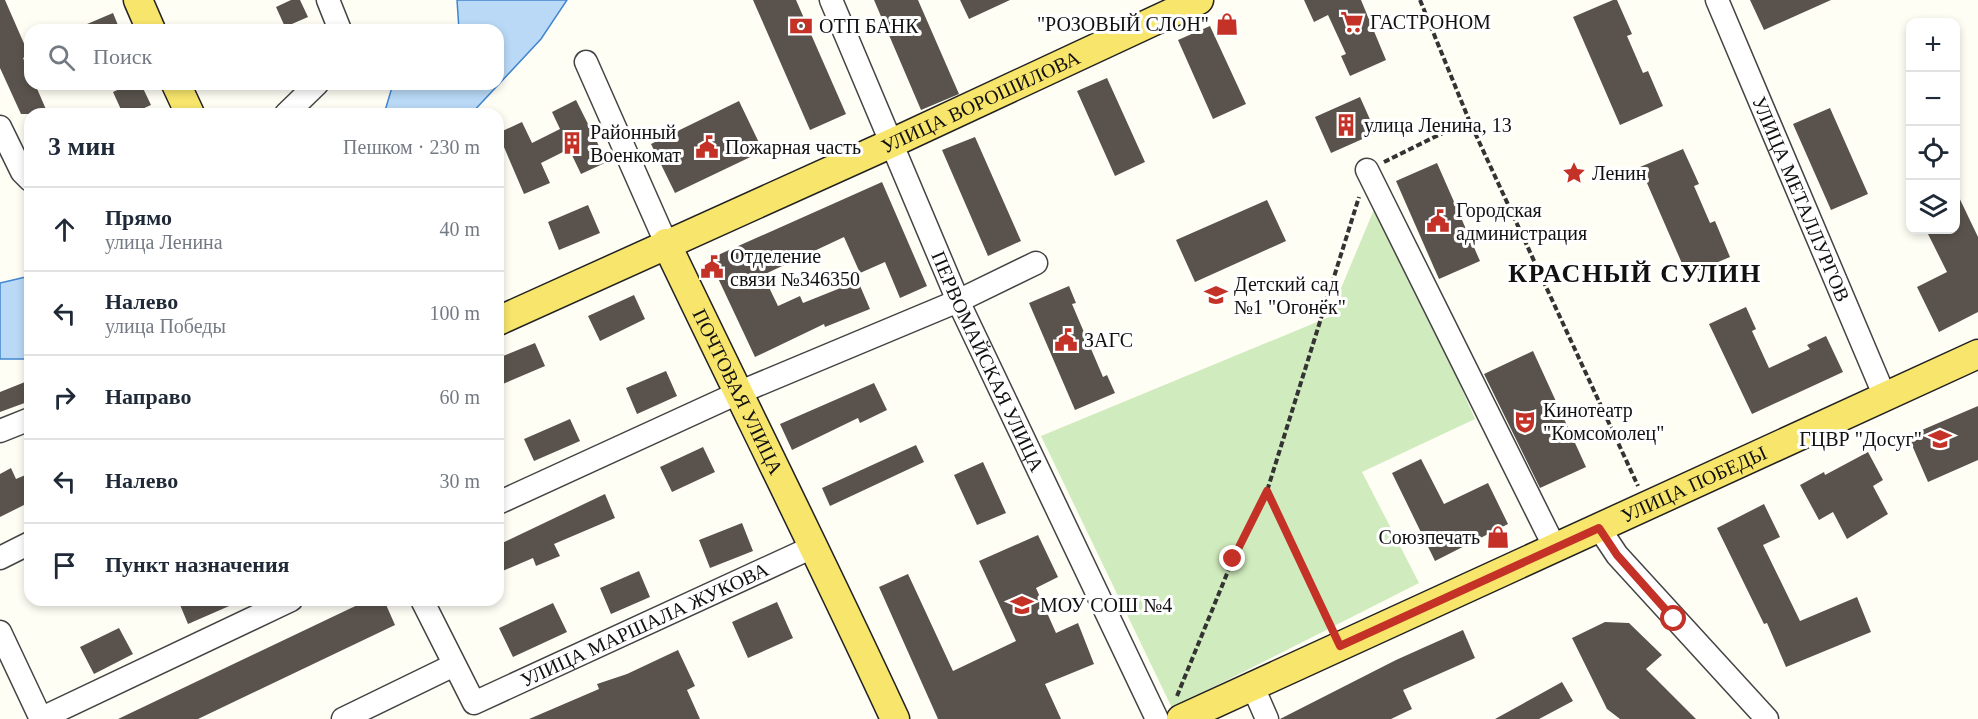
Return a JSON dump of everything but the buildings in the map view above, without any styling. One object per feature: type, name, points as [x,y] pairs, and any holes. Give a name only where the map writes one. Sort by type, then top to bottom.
[{"type":"main road","points":[[138,0],[148,24]]},
{"type":"main road","name":"УЛИЦА ВОРОШИЛОВА","points":[[504,318],[666,243],[892,143],[1199,0]]},
{"type":"main road","points":[[179,90],[187,108]]},
{"type":"main road","name":"ПОЧТОВАЯ УЛИЦА","points":[[666,243],[815,546],[895,719]]},
{"type":"main road","name":"УЛИЦА ПОБЕДЫ","points":[[1179,708],[1253,687],[1978,354]]},
{"type":"street","points":[[328,0],[338,24]]},
{"type":"street","name":"ПЕРВОМАЙСКАЯ УЛИЦА","points":[[831,0],[958,301],[1157,719]]},
{"type":"street","name":"УЛИЦА МЕТАЛЛУРГОВ","points":[[1717,0],[1885,397]]},
{"type":"street","name":"ПОЧТОВАЯ УЛИЦА","points":[[585,62],[666,243]]},
{"type":"street","points":[[292,108],[311,90]]},
{"type":"street","points":[[0,127],[24,172]]},
{"type":"street","points":[[1367,170],[1555,548]]},
{"type":"street","points":[[504,500],[738,393],[958,301],[1036,263]]},
{"type":"street","points":[[0,431],[24,421]]},
{"type":"street","points":[[1599,528],[1617,555],[1767,719]]},
{"type":"street","points":[[0,558],[24,546]]},
{"type":"street","name":"УЛИЦА МАРШАЛА ЖУКОВА","points":[[454,665],[474,704],[815,546]]},
{"type":"street","points":[[0,632],[40,719],[278,606]]},
{"type":"street","points":[[343,719],[454,665],[425,606]]},
{"type":"street","points":[[1253,687],[1267,719]]},
{"type":"path","points":[[1420,0],[1469,120],[1647,506]]},
{"type":"path","points":[[1179,708],[1233,559],[1267,491],[1367,170],[1469,120]]},
{"type":"path","points":[[1267,491],[1340,646]]},
{"type":"green space","points":[[1378,200],[1475,419],[1362,472],[1419,583],[1172,708],[1041,436],[1329,317]]},
{"type":"water","points":[[457,0],[567,0],[541,39],[504,79],[504,24],[459,24]]},
{"type":"water","points":[[391,90],[493,90],[477,108],[386,108]]},
{"type":"water","points":[[24,277],[24,359],[0,359],[0,283]]},
{"type":"place","name":"ГАСТРОНОМ","points":[[1352,22]]},
{"type":"place","name":"\"РОЗОВЫЙ СЛОН\"","points":[[1227,24]]},
{"type":"place","name":"ОТП БАНК","points":[[801,26]]},
{"type":"place","name":"улица Ленина, 13","points":[[1346,125]]},
{"type":"place","name":"Районный Военкомат","points":[[572,143]]},
{"type":"place","name":"Пожарная часть","points":[[707,147]]},
{"type":"place","name":"Ленин","points":[[1574,173]]},
{"type":"place","name":"Городская администрация","points":[[1438,221]]},
{"type":"place","name":"Отделение связи №346350","points":[[712,267]]},
{"type":"place","name":"Детский сад №1 \"Огонёк\"","points":[[1216,295]]},
{"type":"place","name":"ЗАГС","points":[[1066,340]]},
{"type":"place","name":"Кинотеатр \"Комсомолец\"","points":[[1525,422]]},
{"type":"place","name":"ГЦВР \"Досуг\"","points":[[1940,439]]},
{"type":"place","name":"Союзпечать","points":[[1498,537]]},
{"type":"place","name":"МОУ СОШ №4","points":[[1022,605]]},
{"type":"district","name":"КРАСНЫЙ СУЛИН","points":[[1635,273]]},
{"type":"route","points":[[1233,559],[1267,491],[1340,646],[1599,528],[1617,555],[1674,619]]}]
